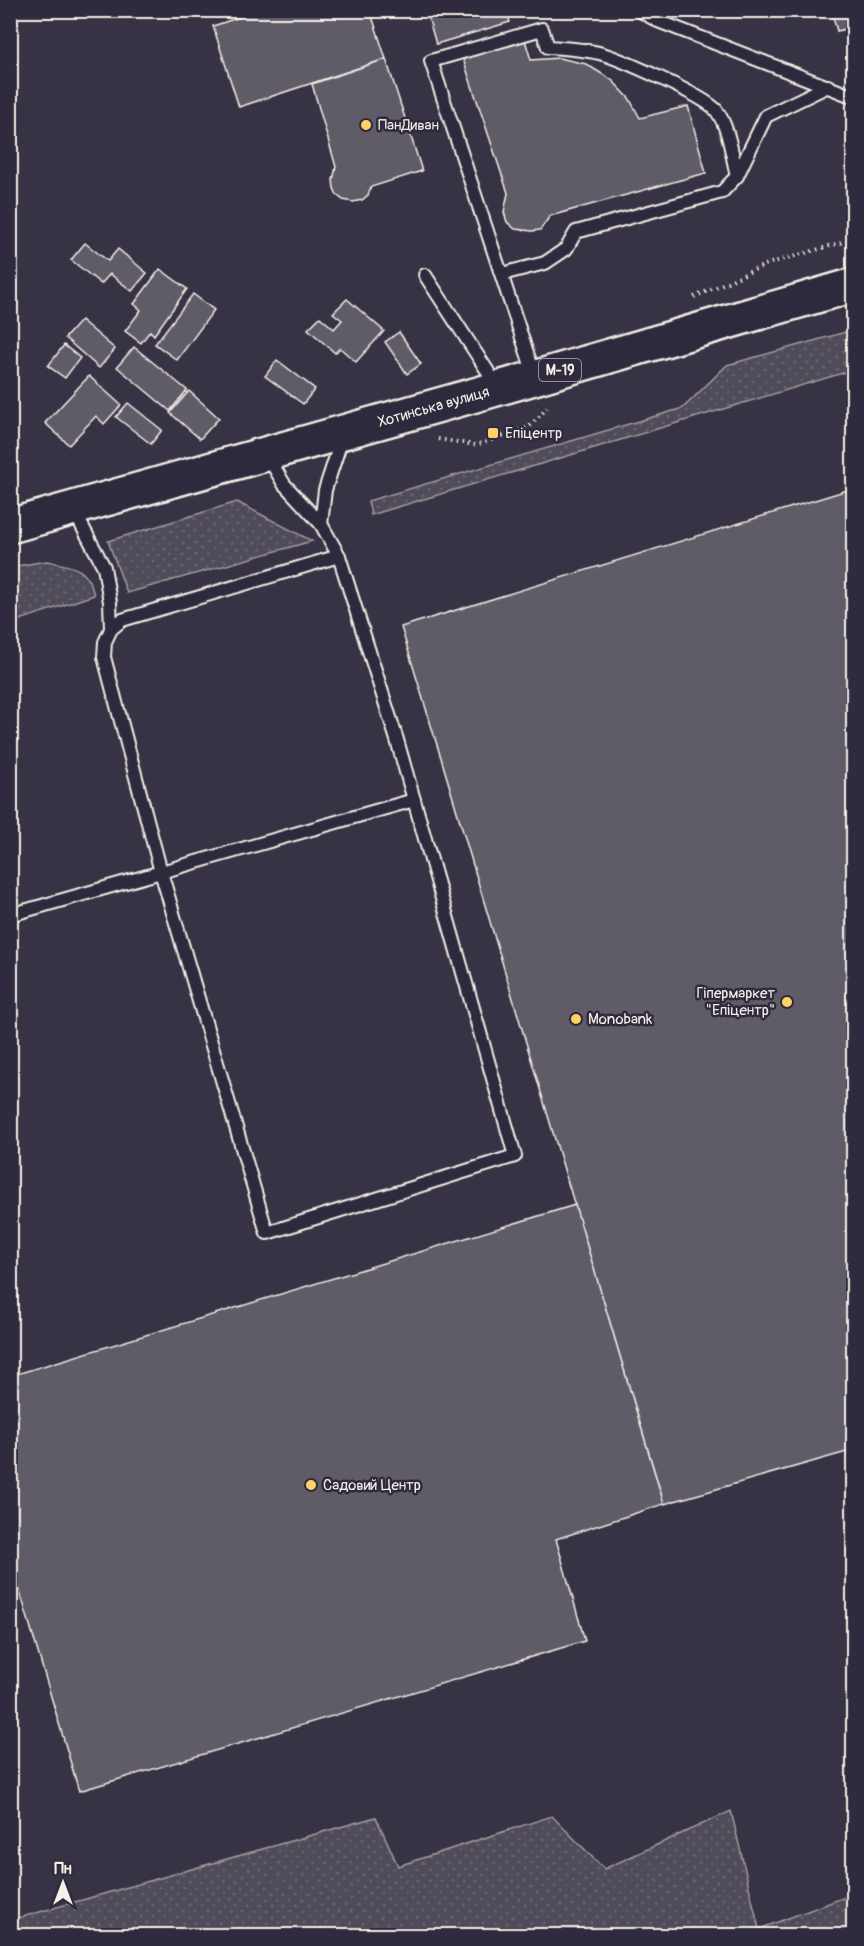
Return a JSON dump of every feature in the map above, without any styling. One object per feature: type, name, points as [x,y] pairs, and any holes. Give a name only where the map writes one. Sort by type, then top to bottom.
[{"type":"highway","name":"Хотинська вулиця","points":[[10,526],[854,285]]},
{"type":"lane","points":[[639,10],[658,21],[854,98]]},
{"type":"lane","points":[[535,377],[431,61],[542,29],[548,47],[600,54],[682,89],[714,108],[724,125],[737,176]]},
{"type":"lane","points":[[502,274],[545,263],[566,249],[576,232],[722,192],[737,176],[766,116],[828,86]]},
{"type":"lane","points":[[425,275],[498,388]]},
{"type":"lane","points":[[321,524],[325,490],[344,432]]},
{"type":"lane","points":[[267,454],[285,484],[321,524],[339,556],[414,800],[515,1156],[267,1233],[161,872],[104,657],[105,642],[111,629],[122,620],[339,556]]},
{"type":"lane","points":[[72,508],[104,567],[110,602],[111,629]]},
{"type":"lane","points":[[10,915],[414,800]]},
{"type":"shaded area","points":[[853,330],[853,370],[371,515],[368,501],[683,408],[727,365]]},
{"type":"shaded area","points":[[237,502],[312,541],[127,593],[108,541]]},
{"type":"shaded area","points":[[47,561],[78,569],[88,578],[94,595],[11,623],[11,567]]},
{"type":"shaded area","points":[[731,1811],[759,1929],[853,1894],[853,1935],[11,1935],[11,1920],[376,1817],[398,1866],[552,1816],[604,1869]]},
{"type":"building","points":[[261,10],[370,10],[386,59],[239,107],[213,26]]},
{"type":"building","points":[[426,10],[506,10],[510,22],[436,44]]},
{"type":"building","points":[[831,10],[854,10],[854,27],[837,31]]},
{"type":"building","points":[[525,40],[531,60],[559,58],[586,64],[612,80],[629,98],[640,118],[688,106],[706,173],[550,216],[540,230],[515,229],[507,222],[504,212],[508,193],[463,59]]},
{"type":"building","name":"ПанДиван","points":[[386,59],[422,171],[371,187],[368,195],[362,200],[353,202],[343,200],[334,188],[336,167],[312,84]]},
{"type":"building","points":[[85,243],[108,261],[118,249],[147,273],[132,291],[110,274],[101,284],[71,260]]},
{"type":"building","points":[[160,269],[187,289],[154,335],[150,331],[141,343],[125,331],[141,310],[134,304]]},
{"type":"building","points":[[193,294],[214,310],[177,360],[155,344]]},
{"type":"building","points":[[347,299],[384,331],[356,362],[340,348],[335,353],[308,329],[320,317],[334,329],[342,320],[333,313]]},
{"type":"building","points":[[81,320],[115,349],[99,368],[65,338]]},
{"type":"building","points":[[399,332],[421,364],[407,374],[385,342]]},
{"type":"building","points":[[64,345],[80,358],[65,378],[48,366]]},
{"type":"building","points":[[134,347],[187,390],[170,411],[117,367]]},
{"type":"building","points":[[277,360],[315,389],[303,404],[265,376]]},
{"type":"building","points":[[89,376],[121,405],[104,424],[96,416],[69,445],[45,423]]},
{"type":"building","points":[[189,391],[219,418],[200,439],[170,413]]},
{"type":"building","points":[[128,403],[162,430],[151,444],[116,417]]},
{"type":"building","points":[[854,488],[854,1450],[664,1504],[401,627]]},
{"type":"building","points":[[575,1205],[664,1504],[556,1539],[585,1641],[79,1791],[10,1558],[10,1376]]},
{"type":"place","name":"ПанДиван","points":[[366,125]]},
{"type":"place","name":"Епіцентр","points":[[493,433]]},
{"type":"place","name":"Гіпермаркет \"Епіцентр\"","points":[[787,1002]]},
{"type":"place","name":"Monobank","points":[[576,1019]]},
{"type":"place","name":"Садовий Центр","points":[[311,1485]]}]
